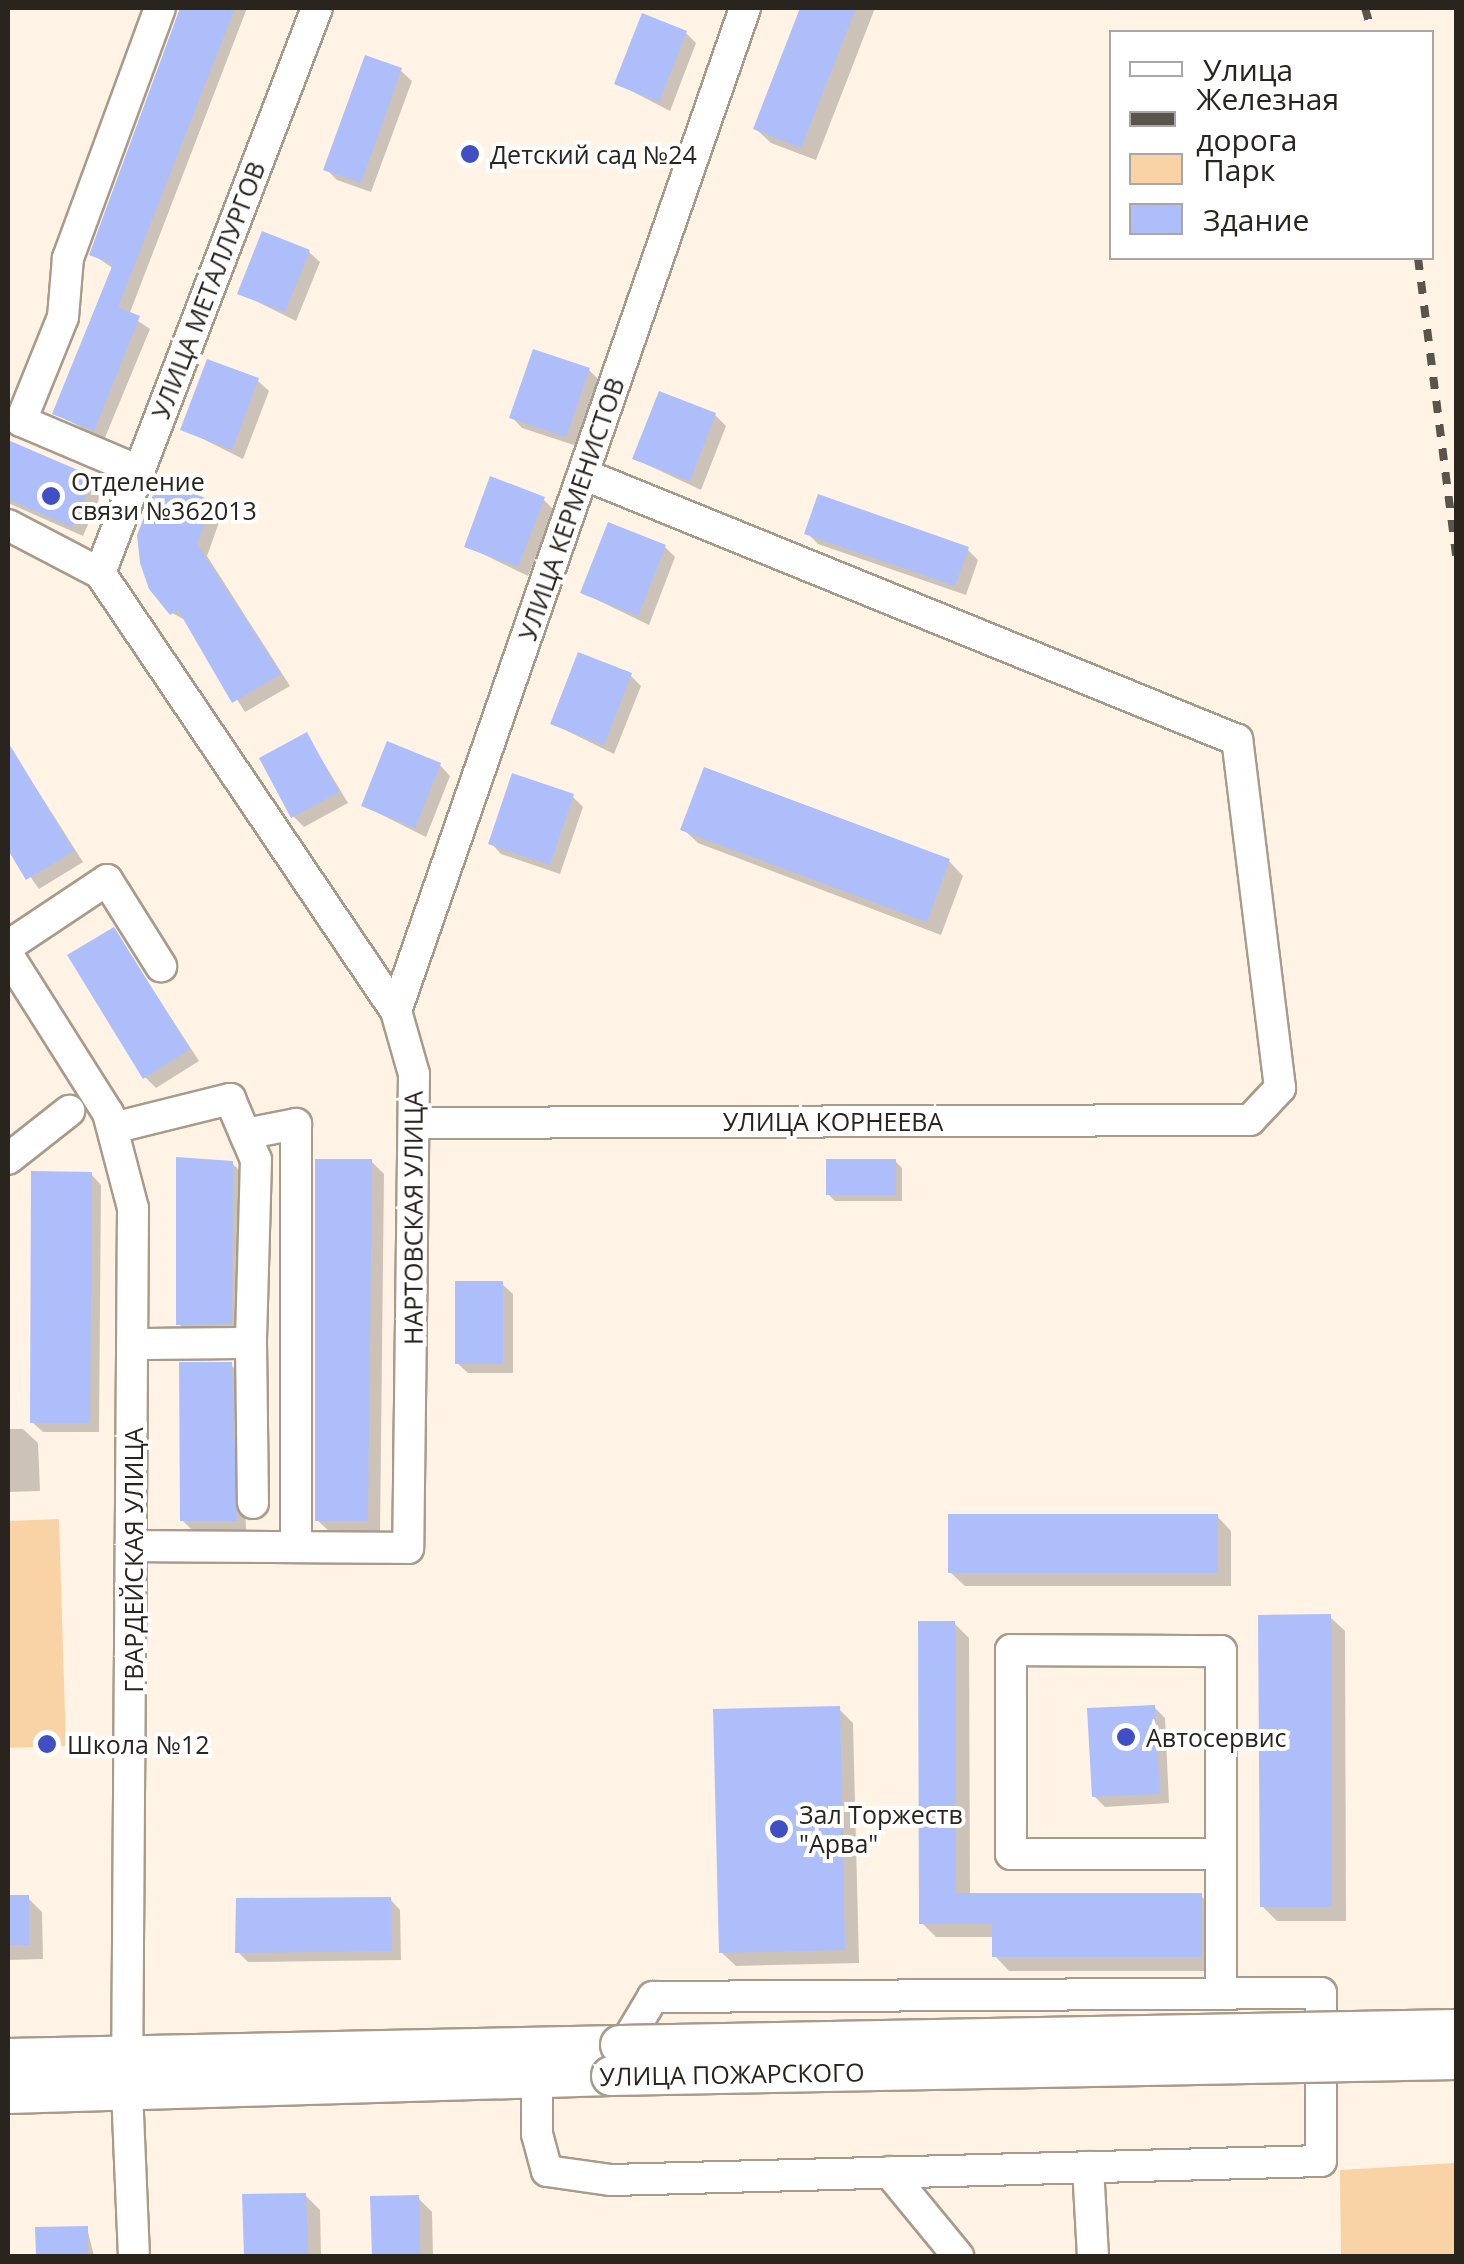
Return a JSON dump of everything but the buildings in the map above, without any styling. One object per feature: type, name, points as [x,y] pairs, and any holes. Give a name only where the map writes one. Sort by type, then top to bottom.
[{"type":"main road","name":"УЛИЦА ПОЖАРСКОГО","points":[[8,2094],[127,2073],[615,2061],[1456,2029]]},
{"type":"main road","name":"УЛИЦА ПОЖАРСКОГО","points":[[8,2058],[127,2073],[537,2078],[615,2061],[1456,2060]]},
{"type":"street","points":[[139,471],[21,421],[63,317],[68,258],[160,8]]},
{"type":"street","name":"УЛИЦА МЕТАЛЛУРГОВ","points":[[100,573],[317,8]]},
{"type":"street","name":"УЛИЦА КЕРМЕНИСТОВ","points":[[396,1011],[746,8]]},
{"type":"street","name":"УЛИЦА КОРНЕЕВА","points":[[416,1123],[1250,1120],[1280,1088],[1237,740],[583,474]]},
{"type":"street","name":"НАРТОВСКАЯ УЛИЦА","points":[[8,525],[100,573],[396,1011],[414,1074],[408,1548],[135,1546]]},
{"type":"street","points":[[8,946],[107,880],[161,966]]},
{"type":"street","name":"ГВАРДЕЙСКАЯ УЛИЦА","points":[[8,955],[113,1128],[133,1208],[135,1546],[127,2073],[134,2256]]},
{"type":"street","points":[[113,1128],[230,1098],[256,1160],[250,1343],[254,1502]]},
{"type":"street","points":[[8,1159],[69,1111]]},
{"type":"street","points":[[245,1134],[296,1124],[296,1547]]},
{"type":"street","points":[[134,1344],[250,1343]]},
{"type":"street","points":[[1220,1854],[1011,1854],[1011,1650],[1220,1651],[1220,1854],[1220,1994]]},
{"type":"street","points":[[537,2078],[537,2134],[547,2171],[611,2180],[1321,2161],[1321,1993],[652,1997],[615,2061]]},
{"type":"street","points":[[1088,2167],[1093,2256]]},
{"type":"street","points":[[890,2172],[958,2256]]},
{"type":"green space","points":[[59,1519],[66,1746],[8,1748],[8,1521]]},
{"type":"green space","points":[[1456,2163],[1456,2256],[1341,2256],[1340,2170]]},
{"type":"railway","points":[[1365,8],[1371,30]]},
{"type":"railway","points":[[1418,260],[1456,556]]},
{"type":"place","name":"Детский сад №24","points":[[470,154]]},
{"type":"place","name":"Отделение связи №362013","points":[[51,496]]},
{"type":"place","name":"Автосервис","points":[[1126,1737]]},
{"type":"place","name":"Школа №12","points":[[47,1744]]},
{"type":"place","name":"Зал Торжеств \"Арва\"","points":[[779,1829]]}]
